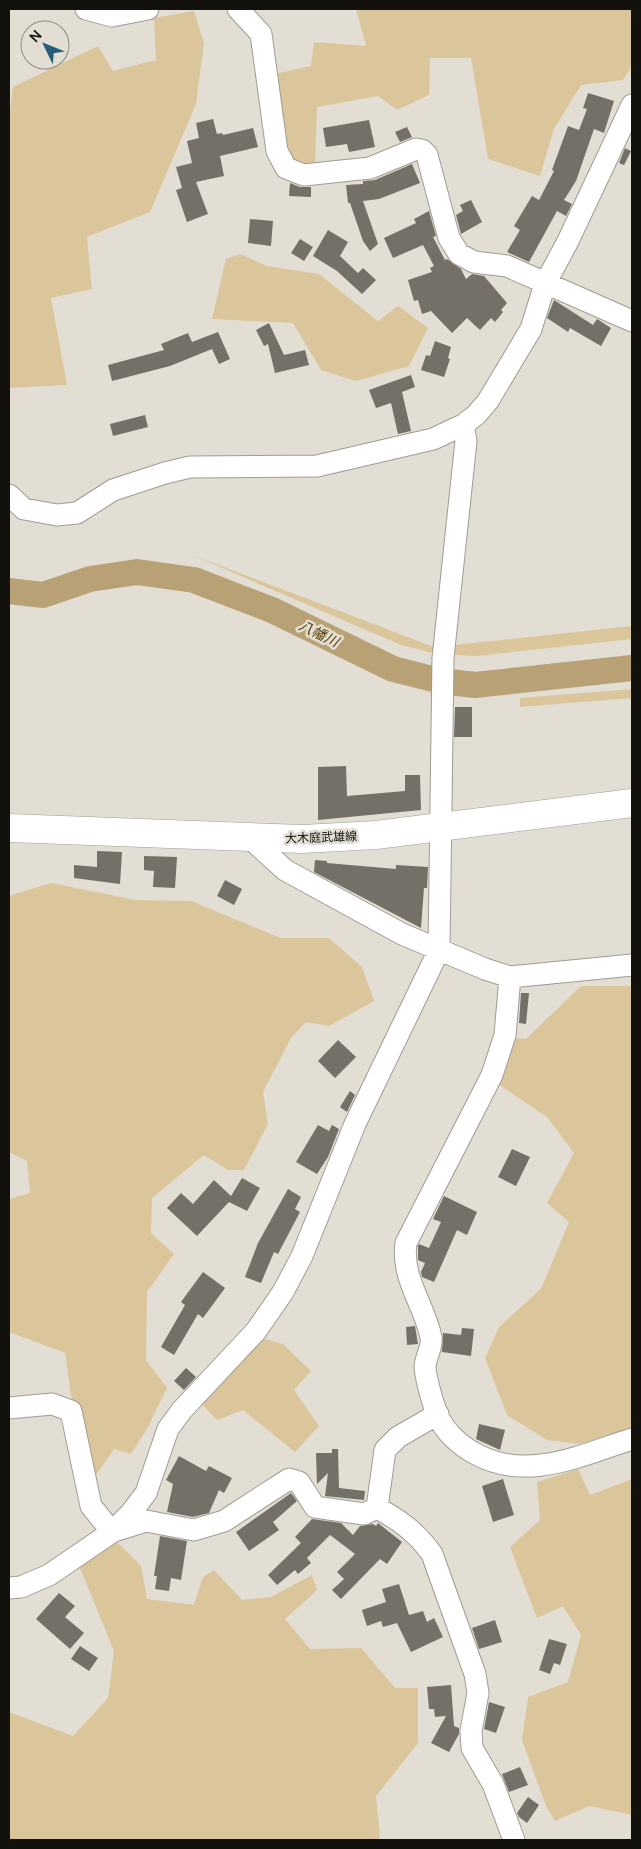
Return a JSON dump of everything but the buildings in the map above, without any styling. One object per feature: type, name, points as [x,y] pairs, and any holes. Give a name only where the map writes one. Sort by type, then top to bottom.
[{"type":"main road","name":"大木庭武雄線","points":[[9,828],[250,838],[376,835],[632,802]]},
{"type":"street","points":[[86,9],[112,16],[148,9]]},
{"type":"street","points":[[238,9],[261,34],[277,151],[286,168],[304,175],[370,168],[416,149],[422,150],[427,155],[448,238],[460,254],[474,262],[507,266],[632,321]]},
{"type":"street","points":[[9,495],[24,509],[57,516],[77,513],[113,490],[190,467],[317,466],[433,439],[463,425],[476,415],[488,401],[531,329],[545,284],[568,241],[632,105]]},
{"type":"street","points":[[9,1588],[21,1587],[49,1576],[112,1532],[146,1493],[168,1430],[182,1410],[256,1331],[284,1292],[302,1256],[355,1124],[439,950],[443,658],[466,440],[463,425]]},
{"type":"street","points":[[250,838],[285,870],[402,934],[510,977],[632,965]]},
{"type":"street","points":[[510,977],[505,1035],[492,1075],[406,1243],[404,1259],[417,1301],[426,1317],[432,1340],[425,1367],[438,1414],[451,1435],[466,1449],[492,1463],[514,1467],[548,1466],[632,1439]]},
{"type":"street","points":[[9,1408],[52,1404],[71,1411],[91,1506],[112,1532]]},
{"type":"street","points":[[377,1508],[385,1450],[398,1437],[438,1414]]},
{"type":"street","points":[[112,1532],[146,1521],[194,1530],[224,1521],[289,1479],[299,1482],[315,1506],[364,1514],[377,1508]]},
{"type":"street","points":[[377,1508],[403,1522],[421,1538],[432,1554],[475,1674],[478,1692],[471,1731],[472,1748],[493,1784],[514,1840]]},
{"type":"shaded area","points":[[356,9],[632,9],[632,66],[623,80],[581,85],[554,129],[540,176],[488,159],[471,58],[430,58],[429,95],[397,110],[378,96],[317,107],[315,165],[289,161],[274,74],[311,66],[314,42],[366,46]]},
{"type":"shaded area","points":[[194,11],[204,43],[196,104],[150,212],[87,237],[92,289],[51,298],[67,385],[9,388],[9,120],[13,87],[48,70],[70,70],[70,60],[98,46],[113,71],[156,60],[154,18]]},
{"type":"shaded area","points":[[240,254],[267,266],[319,274],[378,321],[398,306],[428,328],[409,366],[356,381],[321,370],[293,323],[212,319],[226,259]]},
{"type":"shaded area","points":[[192,555],[434,647],[632,626],[632,639],[477,656],[436,654],[401,645]]},
{"type":"shaded area","points":[[632,689],[632,698],[520,707],[520,698]]},
{"type":"shaded area","points":[[51,883],[136,900],[191,901],[281,938],[329,938],[362,967],[374,1001],[329,1026],[306,1022],[291,1038],[263,1092],[268,1124],[244,1170],[228,1170],[204,1155],[152,1198],[151,1233],[174,1254],[147,1292],[146,1360],[167,1388],[147,1429],[131,1454],[114,1449],[92,1481],[71,1395],[65,1353],[9,1332],[9,1199],[30,1193],[27,1161],[9,1152],[9,896]]},
{"type":"shaded area","points":[[581,986],[632,986],[632,1428],[581,1444],[547,1440],[507,1415],[485,1358],[499,1327],[541,1289],[569,1222],[547,1203],[574,1153],[547,1117],[495,1082],[512,1038],[526,1039]]},
{"type":"shaded area","points":[[255,1336],[283,1344],[311,1371],[294,1390],[319,1426],[295,1452],[243,1410],[217,1420],[198,1400]]},
{"type":"shaded area","points":[[578,1469],[590,1495],[632,1479],[632,1815],[589,1806],[555,1821],[546,1806],[522,1740],[528,1697],[568,1682],[581,1635],[563,1606],[537,1618],[510,1547],[540,1520],[537,1482]]},
{"type":"shaded area","points":[[115,1540],[141,1566],[147,1599],[194,1605],[203,1577],[214,1570],[242,1600],[271,1597],[312,1575],[317,1590],[285,1619],[310,1649],[361,1648],[395,1688],[418,1688],[418,1743],[376,1796],[380,1837],[378,1840],[9,1840],[9,1712],[73,1736],[108,1698],[114,1651],[80,1568]]},
{"type":"waterway","name":"八幡川","points":[[9,591],[43,595],[90,579],[137,572],[194,580],[272,610],[393,669],[441,681],[475,685],[632,668]]}]
